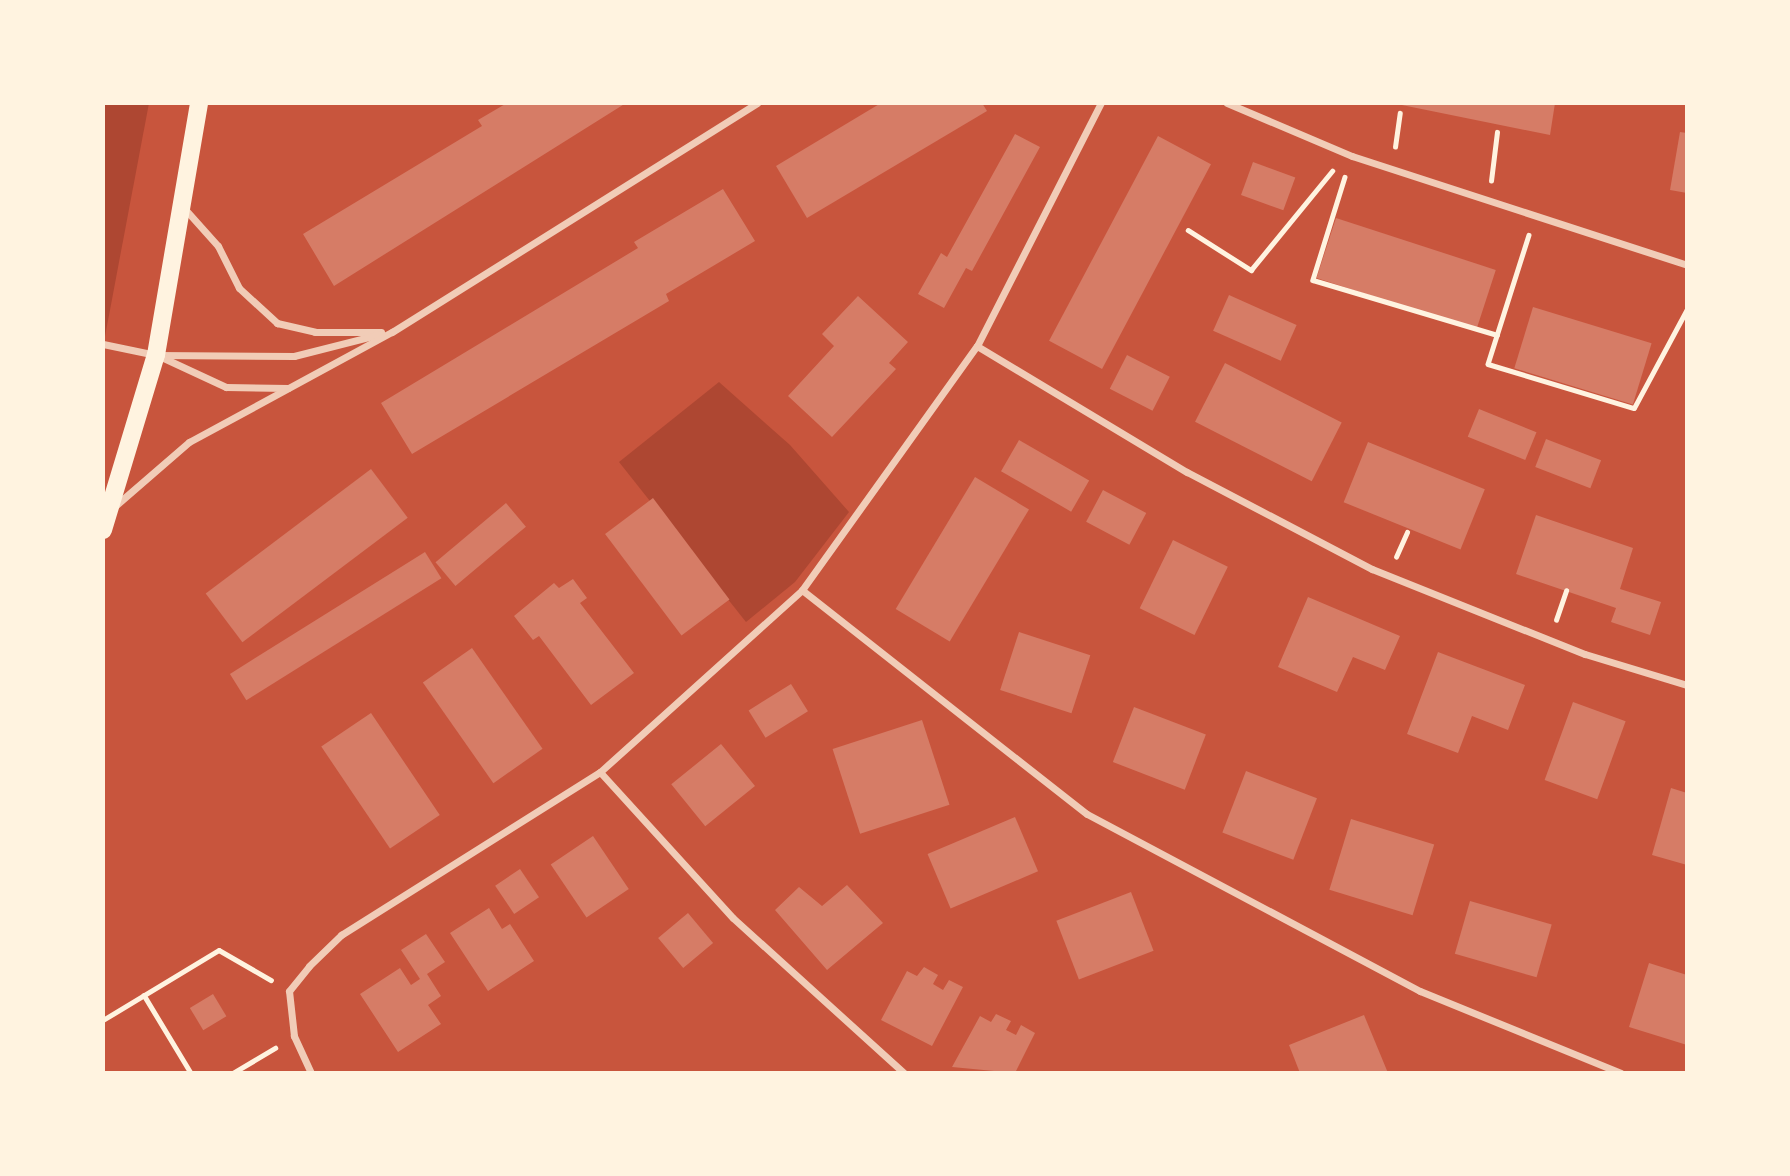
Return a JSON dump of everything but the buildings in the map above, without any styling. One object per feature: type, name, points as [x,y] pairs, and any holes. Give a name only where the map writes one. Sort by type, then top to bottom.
[{"type":"main road","points":[[103,530],[156,355],[199,103]]},
{"type":"street","points":[[109,510],[189,442],[392,332],[757,103]]},
{"type":"street","points":[[311,1073],[293,1036],[289,991],[341,934],[600,772],[802,590],[977,346],[1101,103]]},
{"type":"street","points":[[1227,103],[1349,155],[1687,265]]},
{"type":"street","points":[[181,206],[218,246],[239,288],[276,323],[315,332],[392,332]]},
{"type":"street","points":[[103,344],[156,355],[294,356],[392,332]]},
{"type":"street","points":[[977,346],[1187,472],[1372,569],[1550,640],[1687,685]]},
{"type":"street","points":[[156,355],[226,387],[292,387]]},
{"type":"street","points":[[802,590],[1087,814],[1420,991],[1620,1073]]},
{"type":"street","points":[[600,772],[733,918],[904,1073]]},
{"type":"path","points":[[1391,169],[1400,113]]},
{"type":"path","points":[[1488,199],[1497,132]]},
{"type":"path","points":[[1188,230],[1251,270],[1349,155]]},
{"type":"path","points":[[1349,155],[1313,280],[1497,335]]},
{"type":"path","points":[[1535,215],[1488,364],[1634,408],[1687,309]]},
{"type":"path","points":[[1550,640],[1566,591]]},
{"type":"path","points":[[103,1020],[219,950],[289,991]]},
{"type":"path","points":[[144,995],[191,1073]]},
{"type":"path","points":[[233,1073],[293,1036]]},
{"type":"shaded area","points":[[103,103],[149,103],[103,347]]},
{"type":"shaded area","points":[[719,382],[790,445],[849,512],[795,582],[746,622],[619,462]]}]
